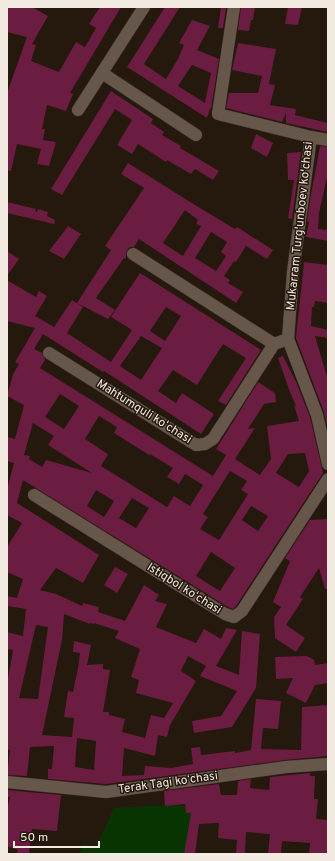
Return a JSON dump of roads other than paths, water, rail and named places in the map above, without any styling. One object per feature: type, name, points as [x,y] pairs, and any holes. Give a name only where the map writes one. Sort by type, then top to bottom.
[{"type":"street","points":[[78,110],[144,7]]},
{"type":"street","name":"Mukarram Turg'unboev ko'chasi","points":[[234,7],[218,114],[311,137],[293,272],[288,339],[317,414],[328,464]]},
{"type":"street","points":[[102,73],[196,135]]},
{"type":"street","points":[[311,137],[328,140]]},
{"type":"street","points":[[133,254],[274,344],[288,339]]},
{"type":"street","name":"Mahtumquli koʻchasi","points":[[49,354],[196,445],[205,444],[213,439],[274,344]]},
{"type":"street","name":"Istiqbol koʻchasi","points":[[34,495],[225,614],[234,617],[242,611],[328,479]]},
{"type":"street","name":"Terak Tagi koʻchasi","points":[[7,782],[106,792],[286,767],[328,764]]}]
